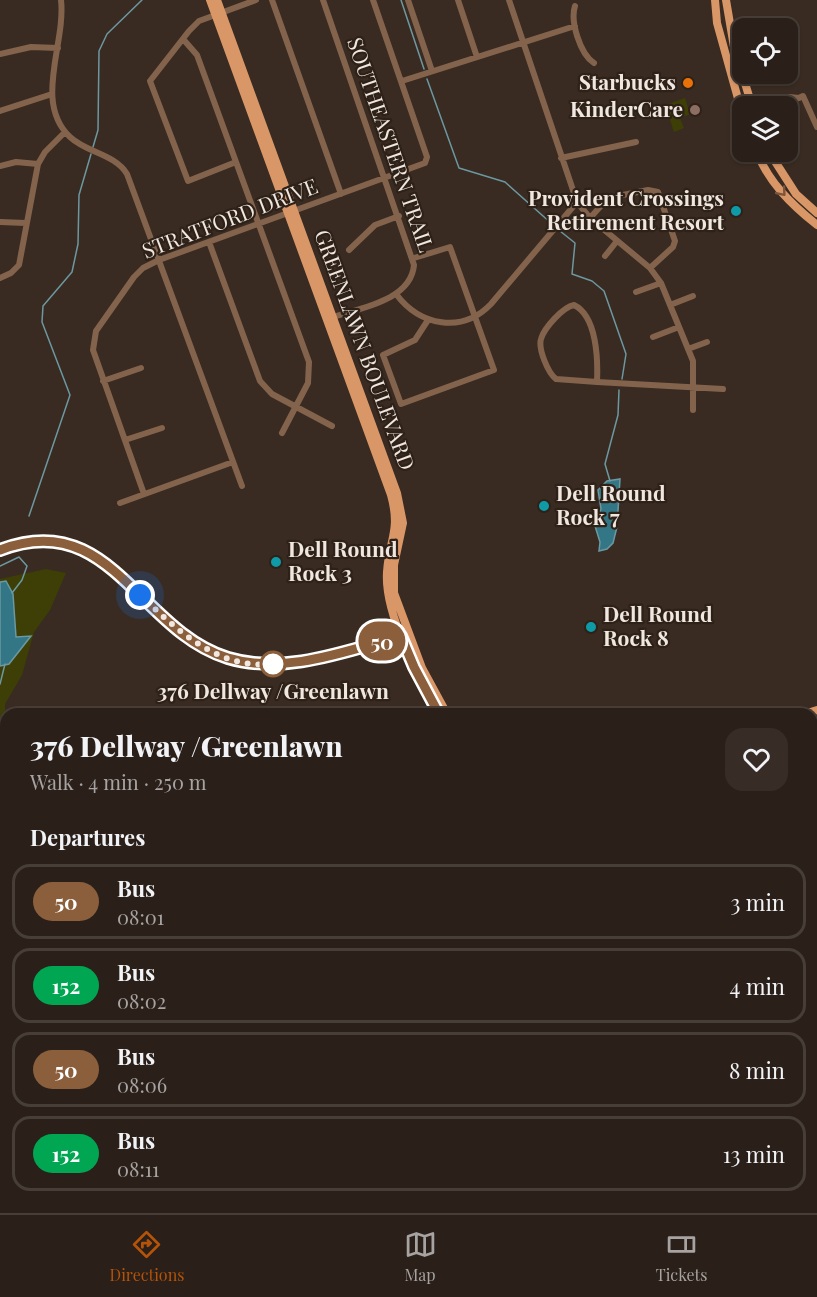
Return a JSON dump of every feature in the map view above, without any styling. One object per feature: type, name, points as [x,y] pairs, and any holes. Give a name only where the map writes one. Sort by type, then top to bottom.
[{"type":"main road","name":"GREENLAWN BOULEVARD","points":[[210,0],[218,13],[330,318],[394,506],[396,530],[388,561],[387,581],[414,667],[436,708]]},
{"type":"main road","name":"GREENLAWN BOULEVARD","points":[[217,0],[218,13]]},
{"type":"main road","points":[[715,0],[717,23],[737,96]]},
{"type":"main road","points":[[726,0],[734,47],[750,96]]},
{"type":"main road","points":[[762,162],[783,195],[817,225]]},
{"type":"main road","points":[[775,162],[796,194],[817,213]]},
{"type":"main road","name":"GREENLAWN BOULEVARD","points":[[405,635],[444,708]]},
{"type":"street","points":[[61,0],[62,22],[52,94],[54,111],[65,132],[81,146],[124,169],[242,486]]},
{"type":"street","points":[[236,162],[188,181],[150,81],[194,26],[218,13],[255,0]]},
{"type":"street","points":[[272,0],[341,194]]},
{"type":"street","name":"SOUTHEASTERN TRAIL","points":[[323,0],[414,258],[414,271],[409,282],[396,294]]},
{"type":"street","points":[[374,0],[402,81],[575,26]]},
{"type":"street","points":[[408,0],[432,71]]},
{"type":"street","points":[[458,0],[477,57]]},
{"type":"street","points":[[508,0],[577,202],[590,218],[650,268],[661,283],[694,364],[693,410]]},
{"type":"street","points":[[575,6],[573,16],[575,26],[586,55],[594,63]]},
{"type":"street","points":[[183,39],[197,55],[309,362],[310,380],[282,433]]},
{"type":"street","points":[[0,54],[31,47],[58,48]]},
{"type":"street","name":"STRATFORD DRIVE","points":[[144,494],[93,353],[96,331],[138,272],[159,260],[423,165],[427,160],[402,81]]},
{"type":"street","points":[[0,111],[52,94]]},
{"type":"street","points":[[798,98],[803,96],[817,128]]},
{"type":"street","points":[[0,278],[17,267],[38,164],[45,152],[65,132]]},
{"type":"street","points":[[561,158],[636,142]]},
{"type":"street","points":[[0,166],[16,162],[38,164]]},
{"type":"street","points":[[590,218],[608,198],[648,190],[658,192],[675,241],[673,247],[650,268]]},
{"type":"street","points":[[330,318],[396,294],[408,308],[428,320],[450,324],[475,317],[491,304],[577,202]]},
{"type":"street","points":[[349,250],[375,225],[399,216]]},
{"type":"street","points":[[0,222],[26,223]]},
{"type":"street","points":[[605,256],[617,241]]},
{"type":"street","points":[[209,242],[260,381],[272,394],[332,426]]},
{"type":"street","points":[[414,258],[450,247],[494,370],[401,404],[383,355],[414,340],[428,320]]},
{"type":"street","points":[[636,292],[661,283]]},
{"type":"street","points":[[670,305],[693,296]]},
{"type":"street","points":[[597,382],[597,347],[583,311],[572,305],[565,307],[543,335],[540,346],[550,373],[556,379],[597,382],[694,388],[723,389]]},
{"type":"street","points":[[653,337],[679,327]]},
{"type":"street","points":[[688,349],[707,342]]},
{"type":"street","points":[[103,381],[141,368]]},
{"type":"street","points":[[125,440],[162,428]]},
{"type":"street","points":[[120,503],[234,462]]},
{"type":"street","points":[[0,550],[24,542],[46,539],[75,546],[124,580],[180,632],[202,647],[229,658],[266,664],[296,663],[405,635]]},
{"type":"shaded area","points":[[685,98],[690,114],[680,118],[684,128],[674,132],[665,105]]},
{"type":"shaded area","points":[[46,569],[66,573],[50,610],[34,632],[22,675],[5,704],[5,708],[0,708],[0,579]]},
{"type":"water","points":[[620,479],[617,527],[613,543],[607,549],[599,551],[600,542],[595,526],[601,509],[598,490],[607,481]]},
{"type":"water","points":[[6,581],[13,594],[16,637],[31,636],[9,664],[0,666],[0,582]]},
{"type":"waterway","points":[[93,147],[98,130],[99,51],[107,34],[142,0]]},
{"type":"waterway","points":[[401,0],[424,69]]},
{"type":"waterway","points":[[427,79],[459,168],[505,182],[552,224]]},
{"type":"waterway","points":[[29,516],[70,395],[42,322],[43,306],[72,272],[78,244],[79,195],[91,154]]},
{"type":"waterway","points":[[560,231],[575,243],[572,274],[592,281],[604,291],[626,354],[622,379]]},
{"type":"waterway","points":[[610,481],[605,464],[618,415],[619,390]]},
{"type":"waterway","points":[[0,566],[19,557],[27,566],[22,580],[12,593]]},
{"type":"waterway","points":[[0,684],[5,664]]},
{"type":"bus line","name":"50","points":[[0,550],[31,540],[46,539],[75,546],[99,560],[124,580],[180,632],[202,647],[229,658],[266,664],[296,663],[401,636],[436,708]]},
{"type":"place","name":"Starbucks","points":[[688,83]]},
{"type":"place","name":"KinderCare","points":[[695,110]]},
{"type":"place","name":"Provident Crossings Retirement Resort","points":[[736,211]]},
{"type":"place","name":"Dell Round Rock 7","points":[[544,506]]},
{"type":"place","name":"Dell Round Rock 3","points":[[276,562]]},
{"type":"place","name":"Dell Round Rock 8","points":[[591,627]]},
{"type":"place","name":"376 Dellway /Greenlawn","points":[[273,664]]},
{"type":"route","points":[[140,595],[180,632],[202,647],[229,658],[273,664]]}]
